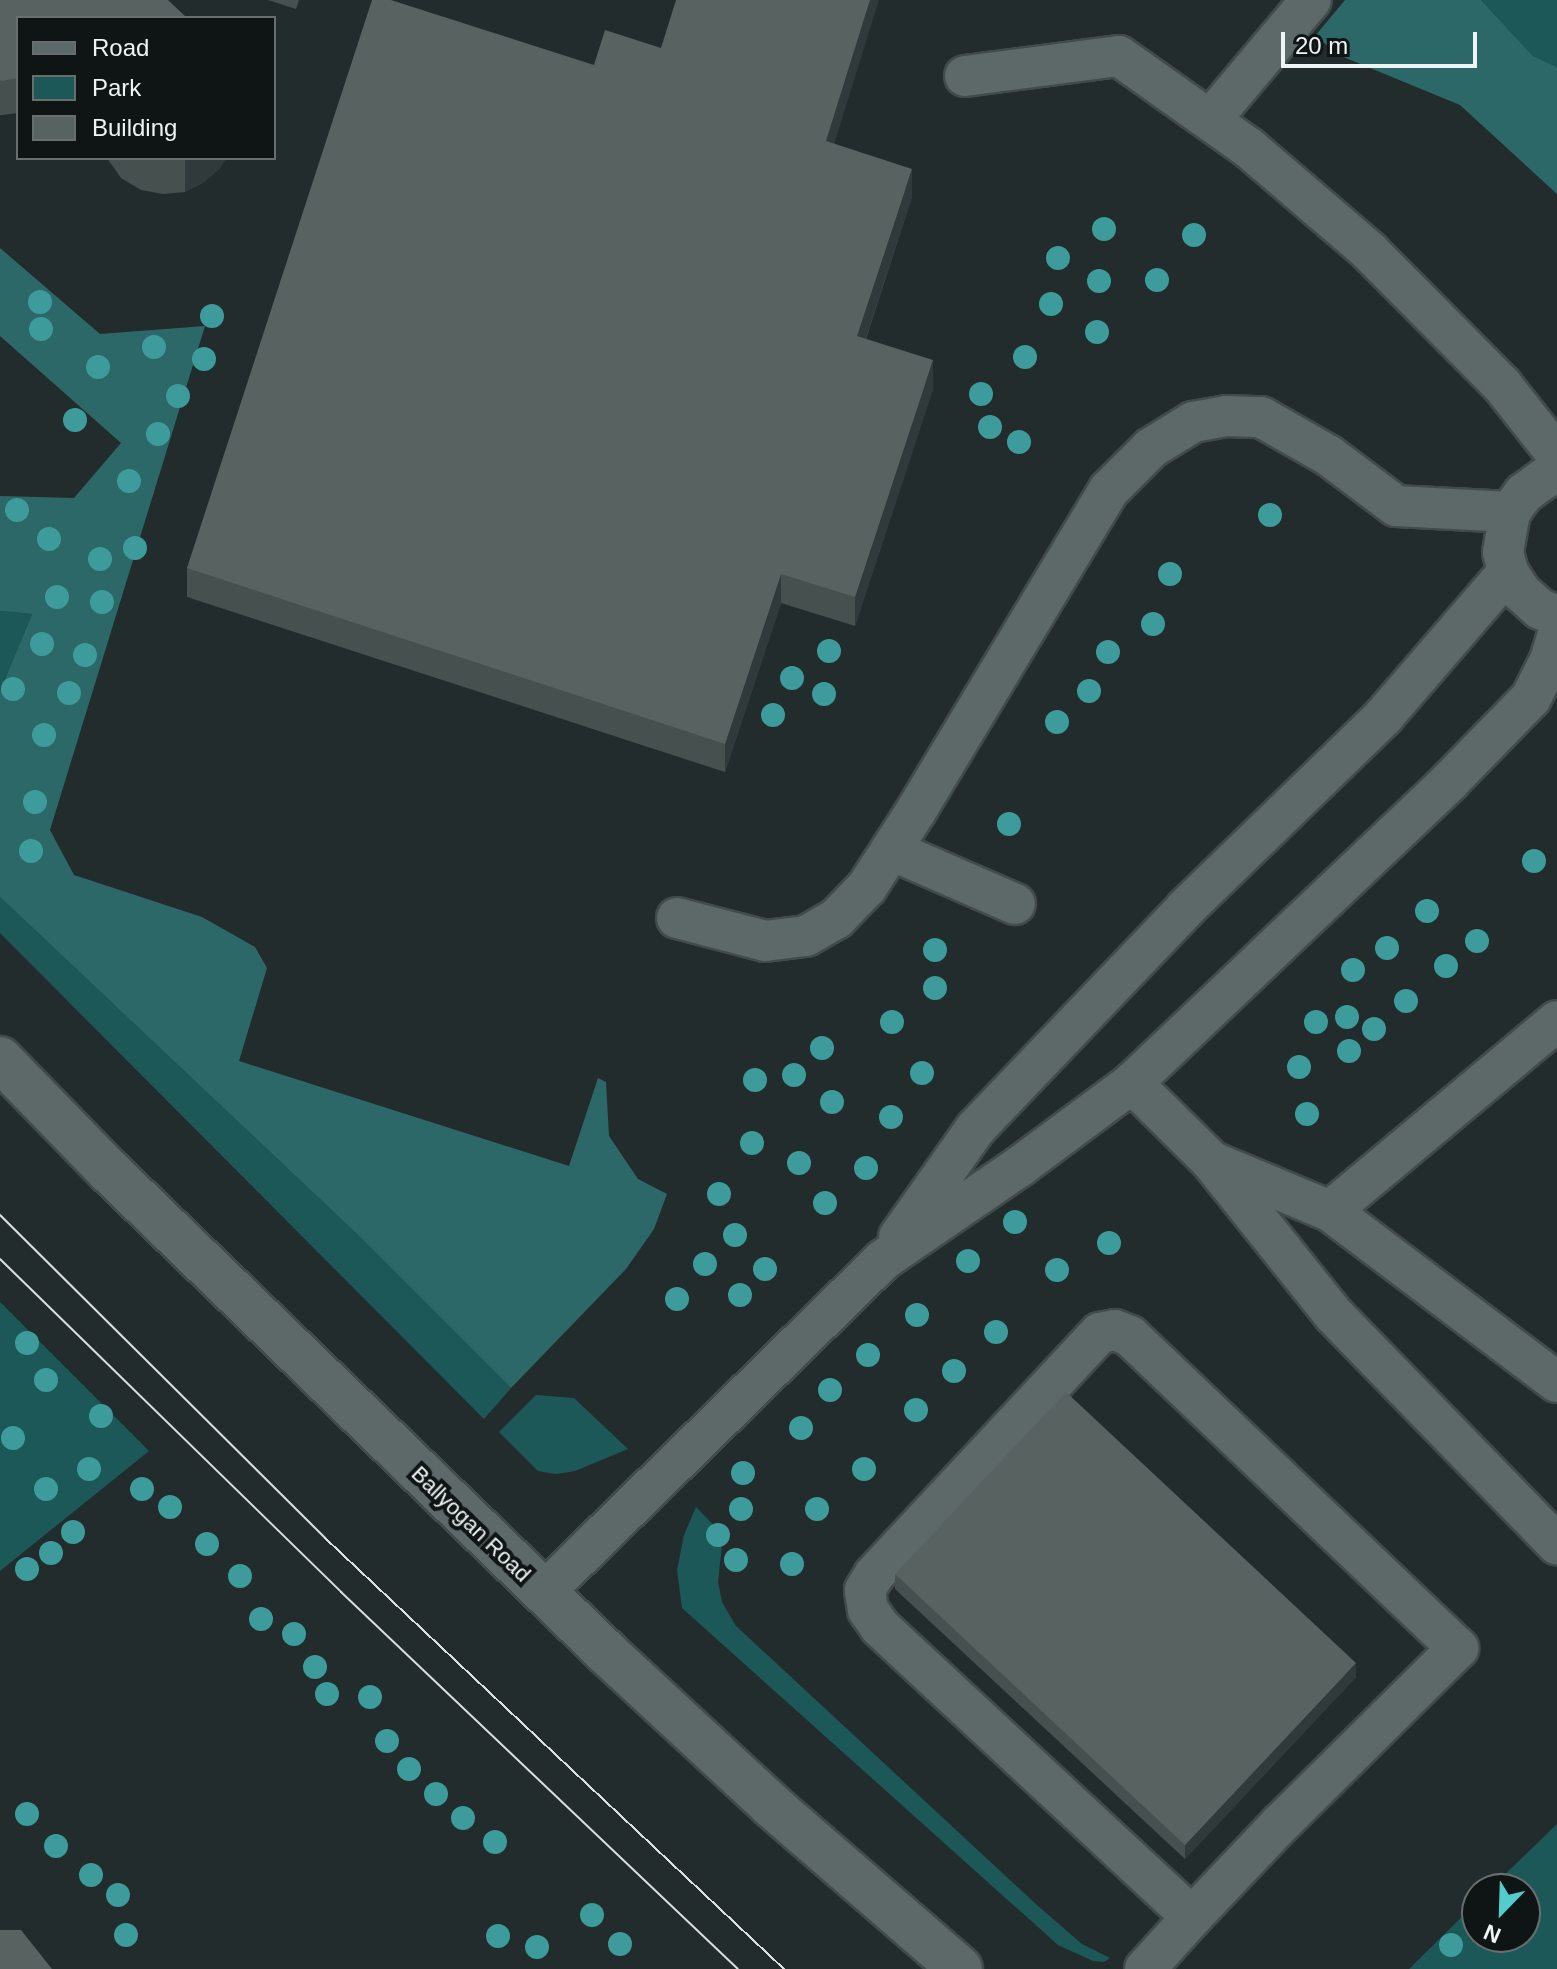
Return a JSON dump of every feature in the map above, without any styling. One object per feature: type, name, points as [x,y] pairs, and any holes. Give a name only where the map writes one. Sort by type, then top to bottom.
[{"type":"street","name":"Ballyogan Road","points":[[0,1059],[121,1182],[543,1593],[771,1805],[960,1969]]},
{"type":"lane","points":[[1211,119],[1311,0]]},
{"type":"lane","points":[[965,76],[1119,56],[1211,119],[1369,251],[1502,385],[1557,455]]},
{"type":"lane","points":[[677,918],[765,941],[806,936],[836,919],[867,887],[891,850],[1109,490],[1151,448],[1193,422],[1227,416],[1261,417],[1328,455],[1396,506],[1510,512]]},
{"type":"lane","points":[[1557,474],[1545,478],[1524,493],[1510,512],[1504,532],[1508,572],[1521,592],[1540,609],[1557,616]]},
{"type":"lane","points":[[883,1260],[976,1128],[1185,909],[1384,716],[1508,572]]},
{"type":"lane","points":[[543,1593],[883,1260],[1019,1167],[1132,1083],[1449,782],[1531,698],[1550,660],[1557,637]]},
{"type":"lane","points":[[891,850],[1015,904]]},
{"type":"lane","points":[[1330,1211],[1557,1021]]},
{"type":"lane","points":[[1132,1083],[1211,1161],[1334,1315],[1557,1544]]},
{"type":"lane","points":[[1211,1161],[1330,1211],[1557,1382]]},
{"type":"lane","points":[[1145,1969],[1280,1824],[1458,1648],[1130,1336],[1115,1330],[1100,1333],[874,1575],[865,1590],[868,1610],[880,1627],[1192,1917]]},
{"type":"green space","points":[[1481,0],[1557,0],[1557,67],[1533,56]]},
{"type":"green space","points":[[0,611],[32,614],[0,691]]},
{"type":"green space","points":[[0,897],[358,1235],[511,1388],[484,1419],[0,933]]},
{"type":"green space","points":[[0,1302],[149,1451],[0,1571]]},
{"type":"green space","points":[[536,1395],[574,1398],[628,1449],[575,1471],[556,1474],[538,1471],[499,1432]]},
{"type":"green space","points":[[696,1507],[723,1535],[718,1582],[722,1602],[736,1626],[1038,1906],[1082,1944],[1110,1958],[1104,1962],[1093,1961],[1058,1945],[682,1608],[677,1570],[684,1535]]},
{"type":"green space","points":[[1557,1824],[1557,1969],[1409,1969],[1461,1918],[1461,1953],[1541,1953],[1541,1873],[1506,1873]]},
{"type":"shaded area","points":[[1345,0],[1481,0],[1533,56],[1557,67],[1557,194],[1460,105],[1341,56],[1315,36]]},
{"type":"shaded area","points":[[0,248],[100,334],[205,326],[50,830],[74,875],[202,917],[255,947],[267,968],[239,1061],[569,1166],[598,1078],[606,1082],[609,1136],[638,1179],[667,1194],[654,1229],[626,1269],[511,1388],[358,1235],[0,897],[0,691],[32,614],[0,611],[0,496],[74,498],[121,443],[0,336]]},
{"type":"building","points":[[0,0],[168,0],[185,16],[16,16],[16,78],[0,80]]},
{"type":"building","points":[[372,0],[391,0],[594,65],[605,30],[661,48],[676,0],[870,0],[826,141],[912,169],[857,336],[933,360],[855,597],[781,574],[725,744],[187,568]]},
{"type":"building","points":[[1066,1392],[1356,1663],[1185,1845],[895,1574]]},
{"type":"building","points":[[0,1930],[21,1930],[52,1969],[0,1969]]},
{"type":"tram line","points":[[0,1215],[325,1538],[784,1969]]},
{"type":"tram line","points":[[0,1259],[341,1592],[738,1969]]}]
